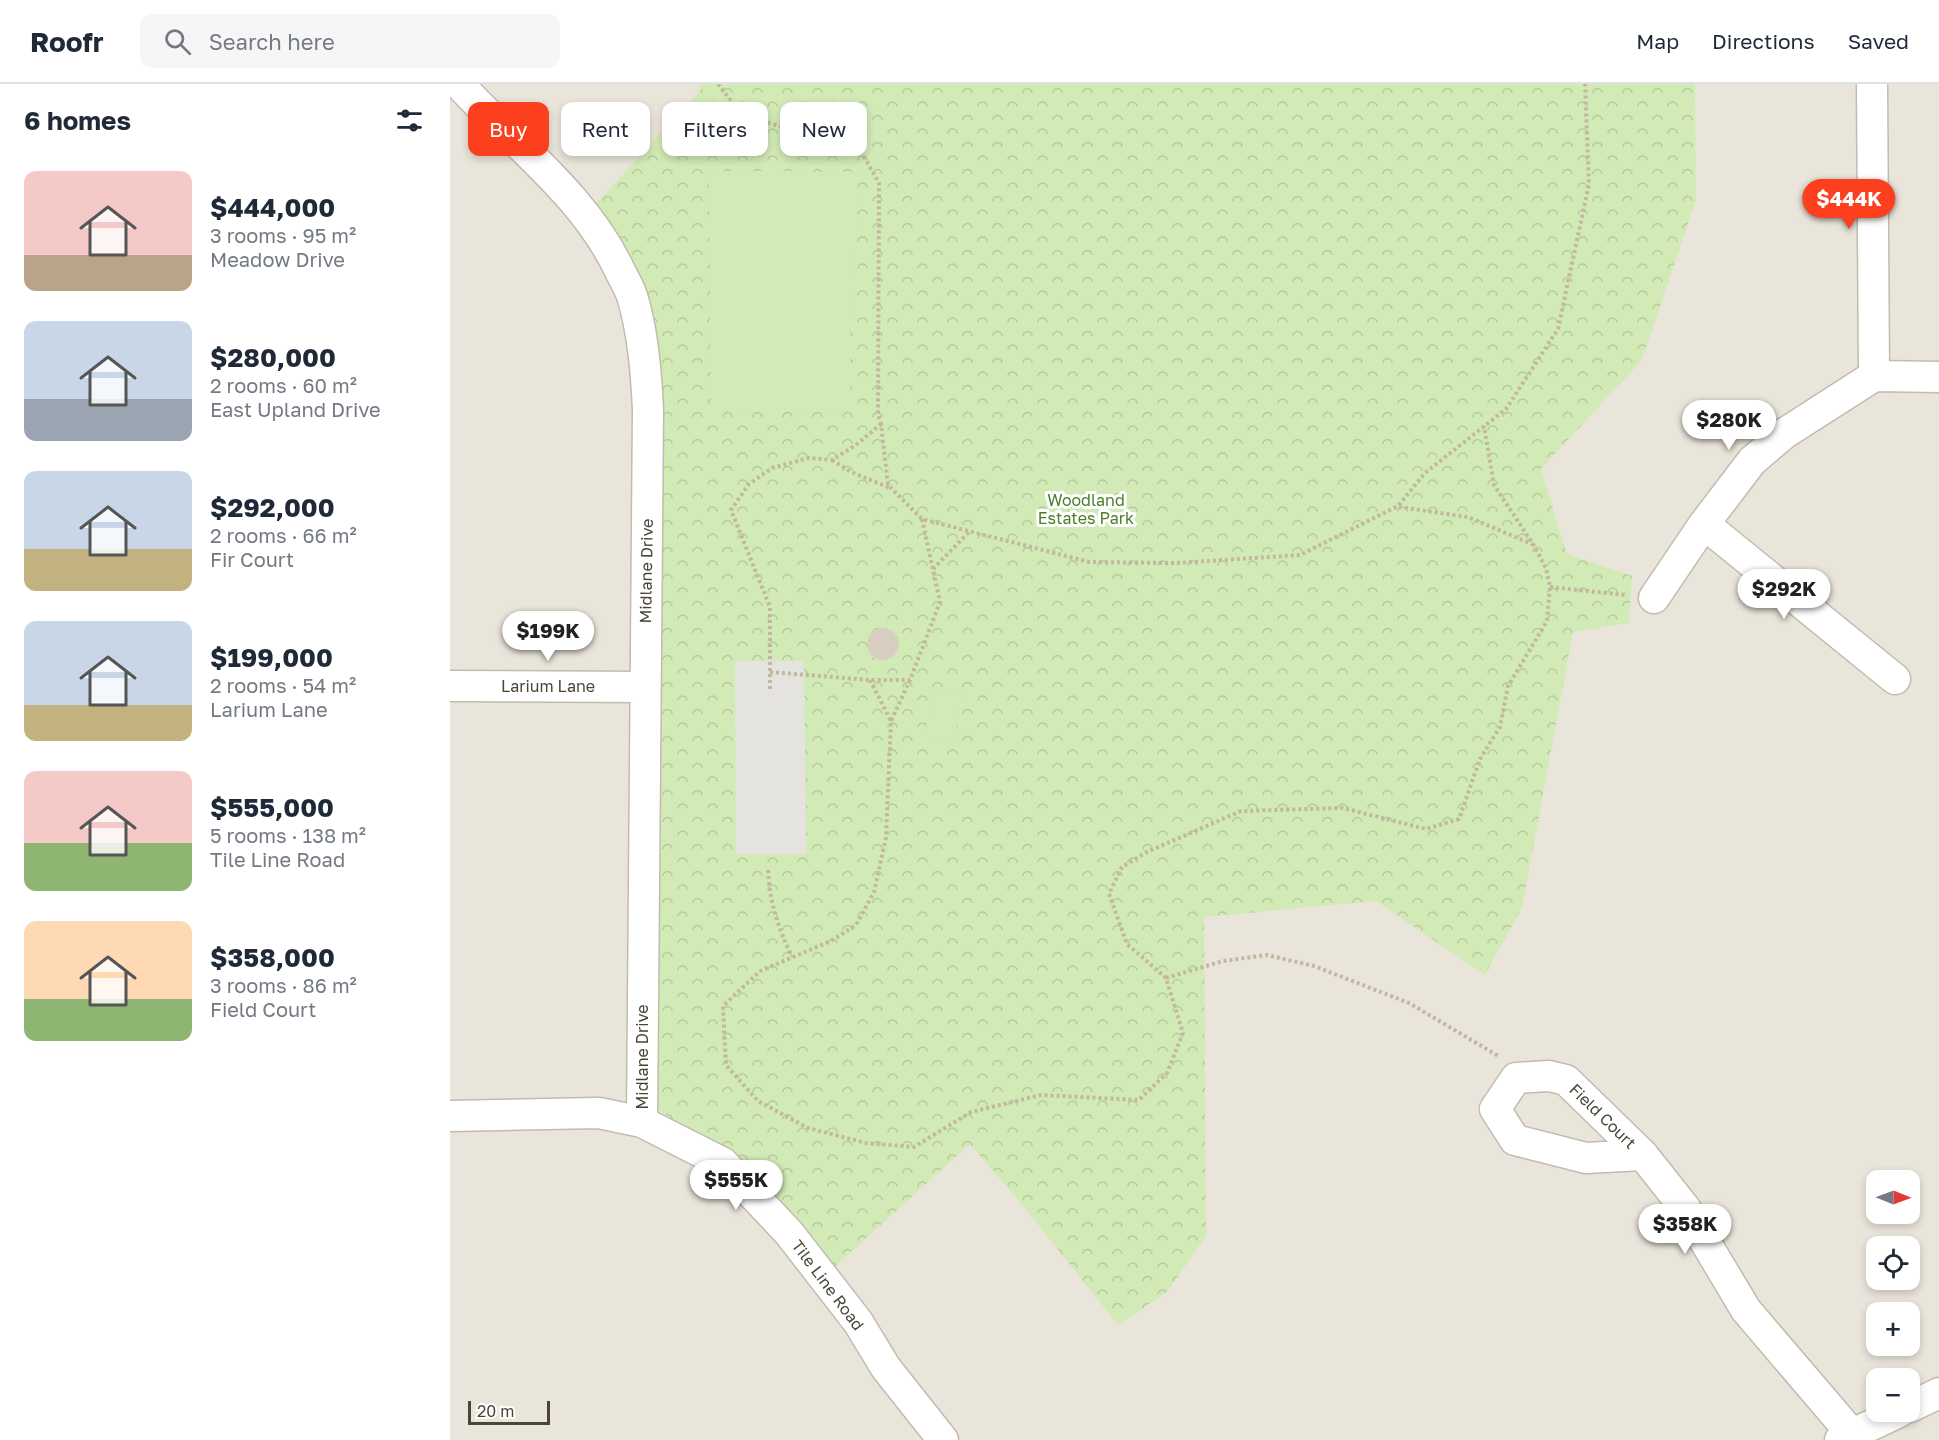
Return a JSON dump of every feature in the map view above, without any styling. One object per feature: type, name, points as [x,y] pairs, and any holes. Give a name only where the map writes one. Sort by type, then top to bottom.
[{"type":"street","points":[[1872,84],[1874,376]]},
{"type":"street","name":"Midlane Drive","points":[[459,96],[570,196],[594,225],[614,258],[632,295],[646,375],[648,409],[642,1122]]},
{"type":"street","points":[[1654,598],[1704,524],[1752,461],[1785,434],[1874,376],[1939,377]]},
{"type":"street","points":[[1704,524],[1895,679]]},
{"type":"street","name":"Larium Lane","points":[[450,686],[645,687]]},
{"type":"street","name":"Field Court","points":[[1643,1155],[1586,1158],[1515,1140],[1495,1109],[1516,1078],[1549,1076],[1566,1080],[1643,1155],[1685,1209],[1746,1310],[1846,1437]]},
{"type":"street","name":"Tile Line Road","points":[[450,1116],[599,1113],[642,1122],[723,1162],[789,1233],[858,1322],[886,1368],[943,1440]]},
{"type":"street","points":[[1920,1402],[1939,1393]]},
{"type":"street","points":[[1846,1437],[1878,1422]]},
{"type":"path","points":[[718,84],[742,115],[793,130],[854,139],[879,183],[878,414],[888,485],[922,519],[1089,562],[1177,563],[1300,555],[1398,506],[1425,473],[1506,409],[1558,329],[1589,184],[1585,84]]},
{"type":"path","points":[[832,460],[856,446],[880,424]]},
{"type":"path","points":[[922,519],[940,602],[910,680],[891,721],[886,838],[874,892],[856,925],[831,941],[760,970],[723,1006],[726,1065],[758,1101],[808,1128],[866,1143],[914,1147],[971,1112],[1041,1095],[1139,1100],[1167,1073],[1183,1032],[1166,978],[1127,944],[1109,894],[1122,867],[1147,852],[1241,811],[1343,808],[1426,829],[1459,819],[1480,759],[1500,727],[1508,686],[1546,621],[1550,587],[1546,568],[1533,544],[1494,485],[1484,426]]},
{"type":"path","points":[[770,689],[770,607],[731,510],[749,484],[772,468],[809,458],[832,460],[851,472],[892,489]]},
{"type":"path","points":[[1398,506],[1467,517],[1533,544]]},
{"type":"path","points":[[933,568],[970,531]]},
{"type":"path","points":[[1550,587],[1654,598]]},
{"type":"path","points":[[770,672],[870,680],[910,680]]},
{"type":"path","points":[[870,680],[891,721]]},
{"type":"path","points":[[768,870],[769,893],[777,924],[792,957]]},
{"type":"path","points":[[1166,978],[1223,961],[1267,955],[1314,966],[1409,1003],[1501,1057],[1516,1078]]},
{"type":"shaded area","points":[[450,84],[1939,84],[1939,1440],[450,1440]]},
{"type":"shaded area","points":[[735,661],[804,661],[806,854],[736,854]]},
{"type":"green space","name":"Woodland Estates Park","points":[[698,84],[1695,84],[1696,200],[1642,360],[1541,469],[1567,554],[1632,576],[1629,623],[1573,632],[1522,908],[1485,975],[1376,901],[1204,917],[1206,1236],[1167,1292],[1118,1325],[1024,1207],[970,1144],[829,1272],[720,1156],[658,1109],[651,973],[656,654],[663,413],[647,307],[594,206],[640,156],[650,156],[650,145],[662,132],[662,156],[768,156],[768,102],[689,102],[701,89]]},
{"type":"green space","points":[[709,171],[857,172],[855,318],[850,319],[850,411],[711,409]]},
{"type":"green space","points":[[935,689],[963,695],[953,745],[924,738]]},
{"type":"building","points":[[883,628],[894,633],[899,644],[894,655],[883,660],[872,655],[867,644],[872,633]]}]
